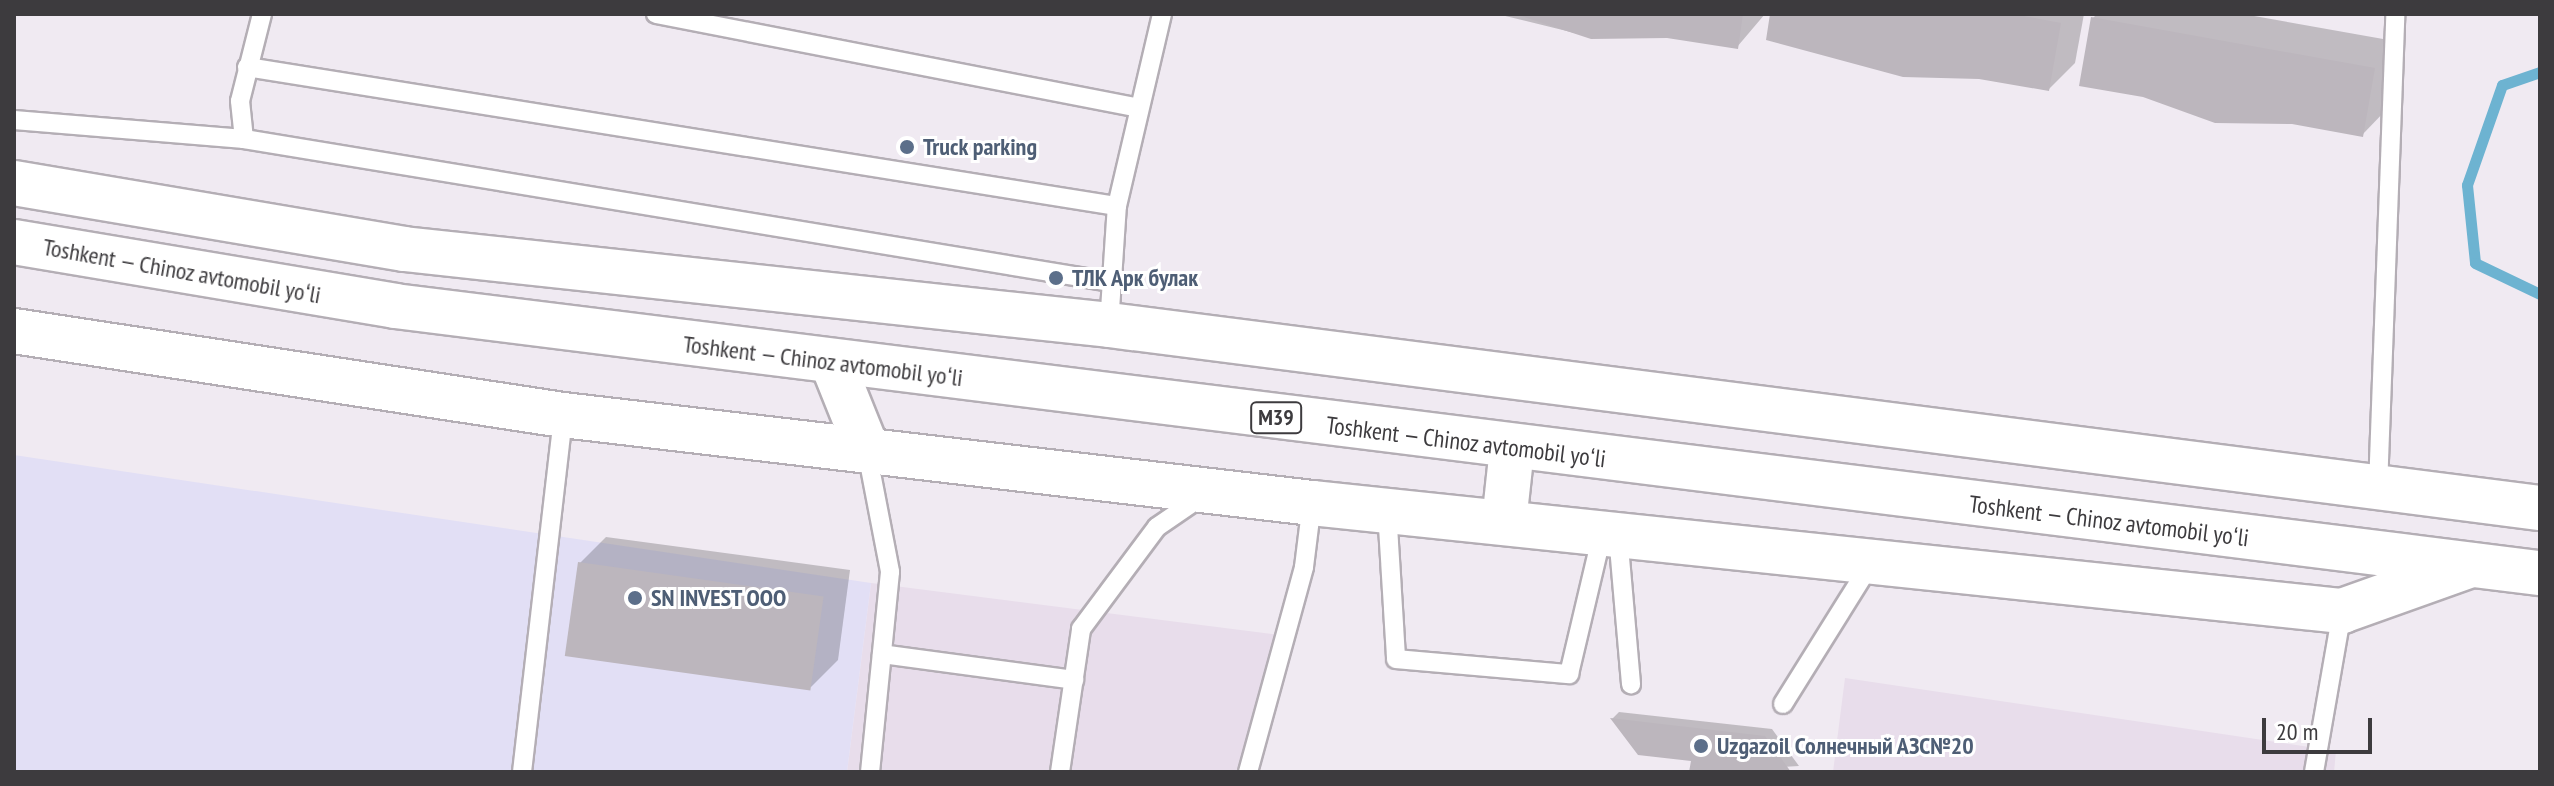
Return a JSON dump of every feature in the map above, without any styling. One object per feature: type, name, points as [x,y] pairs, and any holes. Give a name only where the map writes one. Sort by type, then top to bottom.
[{"type":"main road","points":[[14,183],[404,249],[1109,325],[1581,388],[2540,508]]},
{"type":"main road","name":"Toshkent — Chinoz avtomobil yoʻli","points":[[14,242],[395,306],[1512,448],[2540,573]]},
{"type":"main road","name":"M39","points":[[14,331],[563,415],[1870,565],[2342,611],[2471,565]]},
{"type":"main road","points":[[832,362],[867,449]]},
{"type":"main road","points":[[1557,453],[1560,416],[1581,388]]},
{"type":"main road","points":[[1504,522],[1512,448]]},
{"type":"lane","points":[[244,139],[240,101],[262,14]]},
{"type":"lane","points":[[656,14],[1139,108]]},
{"type":"lane","points":[[1109,325],[1117,206],[1162,14]]},
{"type":"lane","points":[[2378,488],[2395,14]]},
{"type":"lane","points":[[247,67],[1117,206]]},
{"type":"lane","points":[[14,120],[244,139],[1111,282]]},
{"type":"lane","points":[[522,772],[563,415]]},
{"type":"lane","points":[[867,449],[890,572],[870,772]]},
{"type":"lane","points":[[1060,772],[1081,629],[1157,527],[1210,491]]},
{"type":"lane","points":[[1248,772],[1304,567],[1312,503]]},
{"type":"lane","points":[[1387,510],[1396,659],[1569,674],[1610,534]]},
{"type":"lane","points":[[1610,534],[1631,684]]},
{"type":"lane","points":[[1783,704],[1870,565]]},
{"type":"lane","points":[[2314,772],[2342,611]]},
{"type":"lane","points":[[882,654],[1074,680]]},
{"type":"shaded area","points":[[14,455],[871,583],[847,772],[14,772]]},
{"type":"shaded area","points":[[871,583],[1280,635],[1238,772],[847,772]]},
{"type":"shaded area","points":[[1845,678],[2336,751],[2334,772],[1833,772]]},
{"type":"building","points":[[1515,14],[1743,14],[1738,49],[1667,38],[1591,39]]},
{"type":"building","points":[[1770,14],[2013,14],[2061,23],[2049,91],[1979,79],[1903,77],[1766,40]]},
{"type":"building","points":[[2091,17],[2375,68],[2363,137],[2292,124],[2215,123],[2143,97],[2079,86]]},
{"type":"building","points":[[578,562],[824,597],[810,691],[565,656]]},
{"type":"building","name":"Uzgazoil Солнечный АЗС№20","points":[[1610,718],[1765,736],[1791,772],[1689,772],[1691,761],[1638,755]]},
{"type":"waterway","points":[[2540,72],[2502,85],[2467,185],[2475,263],[2540,294]]},
{"type":"place","name":"Truck parking","points":[[907,147]]},
{"type":"place","name":"ТЛК Арк булак","points":[[1056,278]]},
{"type":"place","name":"SN INVEST ООО","points":[[635,598]]},
{"type":"place","name":"Uzgazoil Солнечный АЗС№20","points":[[1701,746]]}]
